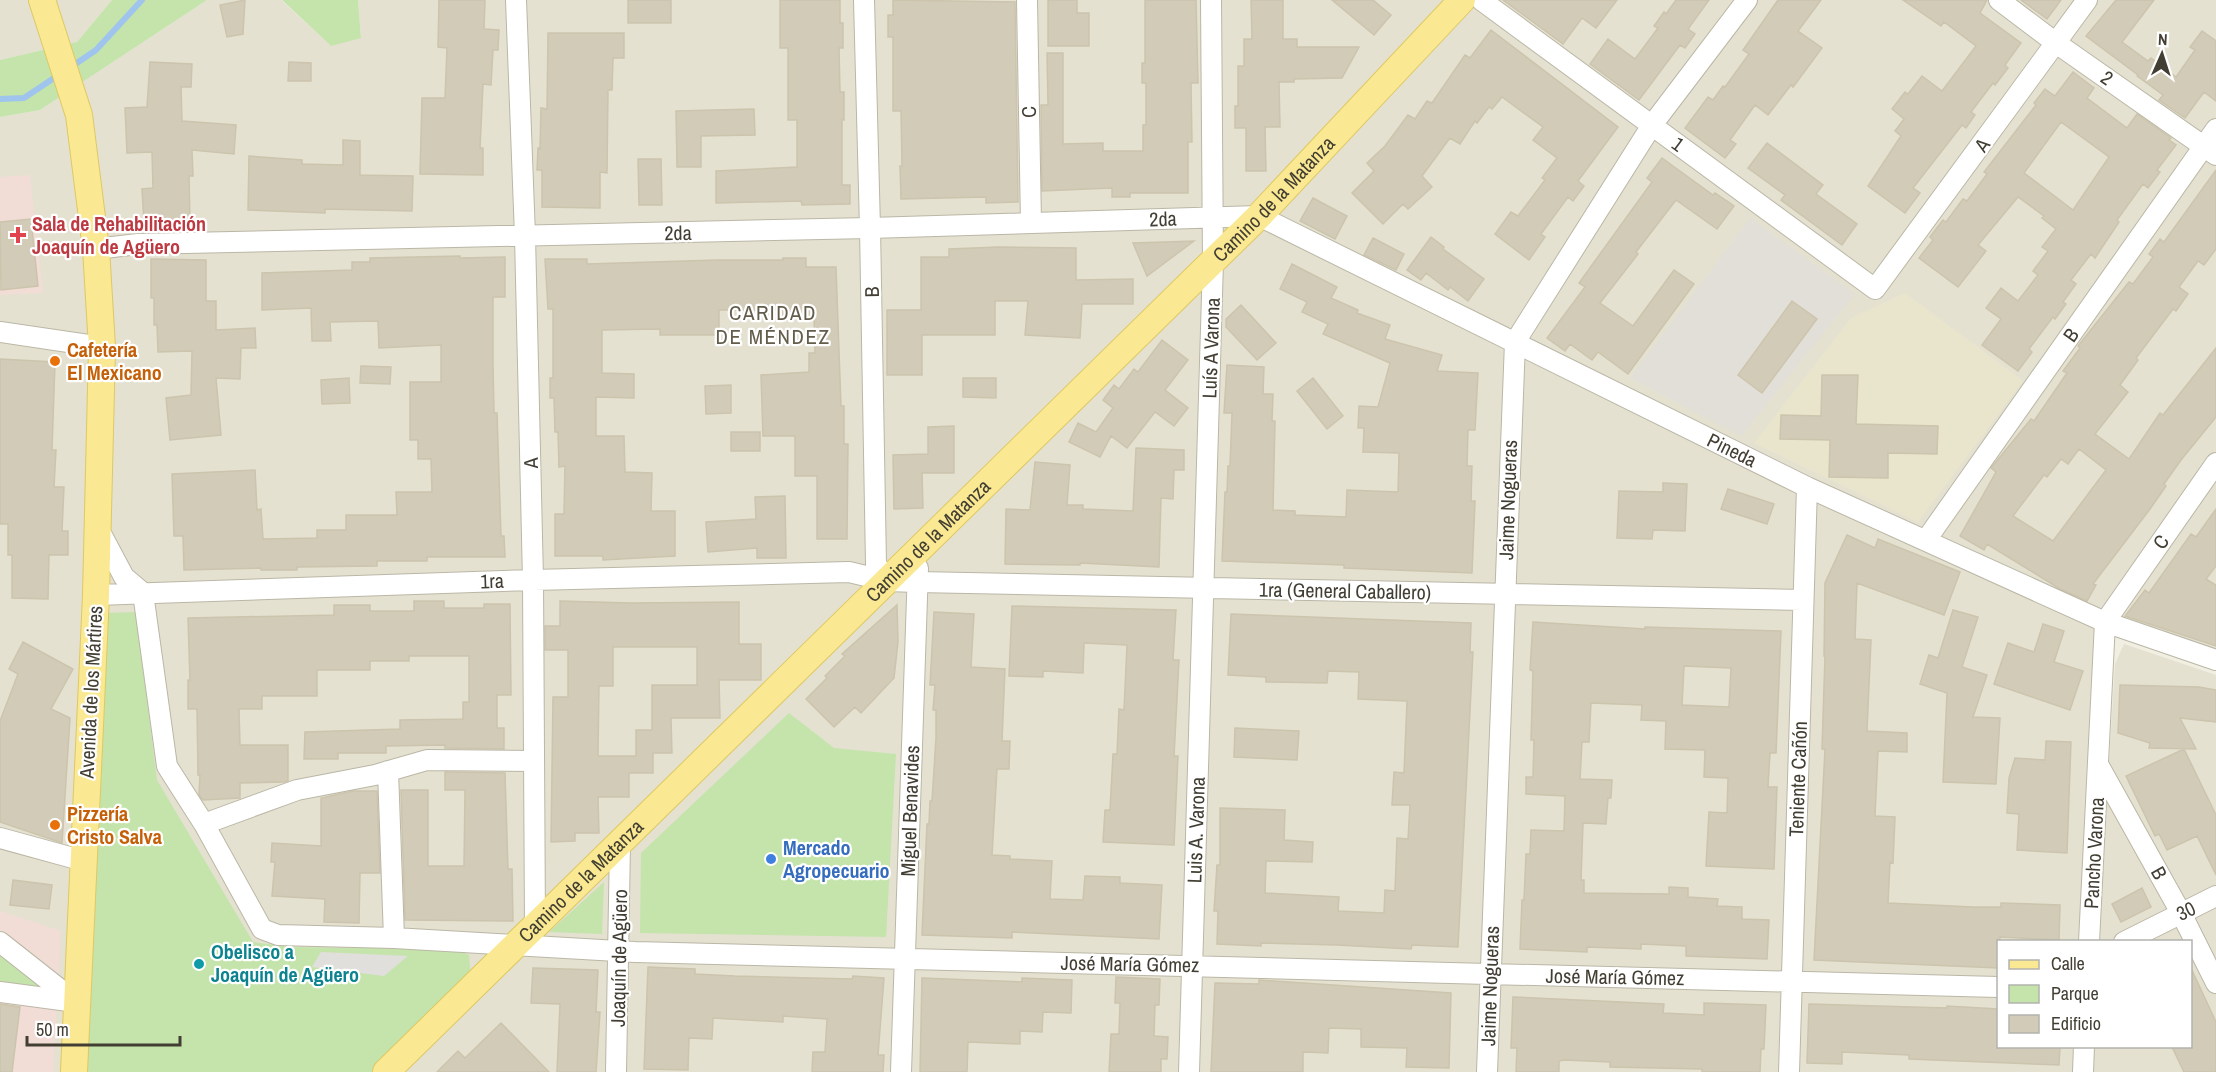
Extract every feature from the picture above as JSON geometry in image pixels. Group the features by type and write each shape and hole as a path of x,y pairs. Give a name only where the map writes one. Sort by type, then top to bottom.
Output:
{"main road":[{"name":"Avenida de los Mártires","path":"40,0 57,44 79,115 96,249 102,347 96,595 74,1072"},
{"name":"Camino de la Matanza","path":"386,1072 1259,216 1462,0"}],"street":[{"name":"A","path":"516,0 525,236 533,580 535,927"},
{"name":"B","path":"864,0 876,564 887,581"},
{"name":"C","path":"1026,0 1031,223"},
{"name":"Luís A Varona","path":"1203,588 1214,217 1211,0"},
{"name":"1","path":"1481,0 1875,289"},
{"name":"Jaime Nogueras","path":"1487,1072 1515,342 1652,125 1747,0"},
{"name":"2","path":"1999,0 2056,43 2210,150"},
{"name":"A","path":"1875,289 2087,0"},
{"name":"B","path":"1926,540 2210,150 2216,129"},
{"name":"2da","path":"96,249 138,244 870,228 1259,216"},
{"name":"Pineda","path":"1259,216 1807,487 2105,622 2216,660"},
{"path":"0,332 102,347"},
{"name":"C","path":"2105,622 2216,463"},
{"name":"Teniente Cañón","path":"1789,1072 1807,487"},
{"name":"Avenida de los Mártires","path":"98,528 124,577 143,593"},
{"name":"Miguel Benavides","path":"902,1072 918,551"},
{"name":"1ra","path":"96,595 849,572 887,581"},
{"name":"1ra (General Caballero)","path":"887,581 1803,600"},
{"name":"Luis A. Varona","path":"1188,1072 1203,588"},
{"path":"143,593 167,766 204,824 297,790 388,771 427,759 533,761"},
{"name":"Pancho Varona","path":"2089,940 2105,622"},
{"name":"B","path":"2099,765 2181,913 2216,983"},
{"path":"388,771 394,938"},
{"name":"José María Gómez","path":"204,824 262,929 278,935 394,938 619,951 1997,987"},
{"path":"0,838 84,861"},
{"name":"Joaquín de Agüero","path":"616,1072 620,844"},
{"name":"30","path":"2128,940 2216,896"},
{"path":"0,942 76,1002"},
{"path":"0,992 76,1002"},
{"path":"2083,1072 2084,1048"}],"shaded area":[{"path":"0,0 112,0 77,42 0,60"},
{"path":"207,0 281,0 331,46 361,37 358,0 2216,0 2216,653 2096,611 2079,940 1997,940 1997,1048 2075,1048 2074,1072 0,1072 0,117 40,110"},
{"name":"Sala de Rehabilitación Joaquín de Agüero","path":"30,175 43,293 0,295 0,177"},
{"path":"1750,218 1855,294 1741,436 1630,378"},
{"path":"1905,293 2023,381 1918,522 1754,443 1851,318"},
{"path":"2124,644 2216,675 2216,1072 2092,1072 2093,1048 2192,1048 2192,940 2098,940 2115,664"},
{"path":"0,911 61,931 53,1072 0,1072"},
{"path":"321,952 408,956 384,976 312,967"}],"green space":[{"path":"112,0 207,0 40,110 0,117 0,60 77,42"},
{"path":"282,0 358,0 361,38 331,46"},
{"path":"136,612 157,780 253,942 292,947 455,949 469,955 471,979 376,1072 86,1072 105,613"},
{"path":"789,713 834,748 896,754 886,937 640,933 641,853"},
{"path":"604,882 602,934 549,932"},
{"path":"0,949 40,984 37,986 0,982"}],"building":[{"path":"245,0 243,34 227,37 220,5"},
{"path":"439,0 485,0 484,29 499,30 498,50 493,50 491,85 483,84 480,148 483,148 483,175 420,174 422,98 445,98 447,48 438,47"},
{"path":"628,0 671,0 671,23 628,23"},
{"path":"780,0 840,0 843,48 839,48 840,92 844,92 842,185 850,185 850,204 802,205 801,201 716,203 716,171 797,167 797,120 788,120 788,48 780,48"},
{"path":"893,0 1015,2 1018,202 986,203 986,197 901,199 901,111 893,111 893,37 888,37 888,15 893,15"},
{"path":"1048,0 1077,0 1077,13 1089,13 1089,46 1048,46"},
{"path":"1145,0 1196,0 1198,83 1191,83 1192,142 1188,142 1188,193 1130,193 1130,197 1112,197 1112,188 1042,191 1041,105 1048,105 1047,53 1063,53 1063,144 1103,143 1103,151 1143,151 1143,125 1146,125 1146,83 1142,83 1142,63 1145,63"},
{"path":"1251,0 1283,0 1283,39 1297,39 1297,47 1359,47 1342,78 1294,79 1294,82 1279,82 1280,127 1265,127 1266,171 1246,171 1246,128 1235,128 1235,106 1238,106 1238,66 1244,66 1244,39 1252,39"},
{"path":"1332,0 1373,0 1391,15 1374,35"},
{"path":"1503,0 1617,0 1596,28 1582,18 1563,44"},
{"path":"1676,0 1709,0 1688,29 1695,34 1685,48 1680,45 1639,100 1590,64 1608,39 1635,59 1658,28 1654,26"},
{"path":"1778,0 1821,0 1798,31 1822,48 1793,87 1791,85 1768,115 1755,105 1730,140 1736,144 1725,158 1685,128 1708,97 1713,100 1723,86 1725,87 1749,54 1743,50"},
{"path":"1903,0 1987,0 1980,13 2021,43 2005,65 2008,68 1995,85 1993,83 1971,112 1975,115 1966,128 1962,125 1913,188 1920,193 1905,213 1868,186 1901,136 1895,131 1904,119 1892,109 1905,92 1908,94 1922,76 1942,91 1976,46 1944,22 1941,26"},
{"path":"2021,0 2061,0 2047,19"},
{"path":"2116,0 2154,0 2122,42 2148,61 2151,58 2176,77 2195,50 2190,47 2202,31 2216,41 2216,101 2204,92 2185,118 2159,100 2163,95 2086,36"},
{"path":"1491,30 1618,127 1578,181 1584,186 1573,201 1568,197 1541,234 1545,237 1529,260 1495,234 1511,212 1518,216 1545,180 1542,178 1557,158 1533,140 1543,127 1502,97 1492,109 1489,107 1477,123 1475,121 1460,144 1450,138 1422,176 1432,187 1408,209 1403,204 1383,224 1352,193 1374,171 1367,163 1385,146 1408,115 1415,119 1427,101 1432,103 1465,55 1470,58"},
{"path":"548,33 624,33 624,58 613,58 612,90 608,90 607,173 600,172 600,208 542,207 542,170 537,170 541,108 547,109"},
{"path":"150,62 192,64 191,87 181,87 182,121 236,125 234,154 192,150 193,176 189,176 190,221 144,223 142,189 153,188 152,152 127,153 125,108 147,107"},
{"path":"289,62 311,63 311,81 288,81"},
{"path":"2073,72 2094,88 2087,98 2127,128 2137,114 2171,138 2169,140 2176,145 2157,170 2160,172 2148,188 2143,184 2117,220 2119,222 2095,258 2091,254 2071,280 2076,284 2063,302 2066,304 2029,349 2032,352 2018,371 1982,345 2001,319 1986,308 2001,288 2018,301 2038,275 2033,271 2048,251 2042,247 2056,229 2042,218 2044,216 2018,197 1978,245 1986,251 1958,287 1919,258 1933,240 1930,237 1943,220 1946,222 1963,199 1967,201 1987,174 1984,172 2036,105 2034,103 2045,89 2055,96","holes":["2061,122 2109,157 2073,210 2024,173"]},
{"path":"754,109 755,135 701,136 701,167 677,167 676,111"},
{"path":"343,140 360,141 360,175 413,176 412,211 325,209 325,213 248,210 249,156 302,160 302,164 343,165"},
{"path":"1767,143 1823,185 1816,194 1857,224 1842,245 1781,200 1785,195 1748,168"},
{"path":"1662,158 1713,195 1715,193 1734,206 1717,229 1676,200 1600,303 1633,326 1674,270 1694,284 1628,374 1598,352 1592,360 1570,344 1565,351 1547,338 1585,287 1579,283 1652,182 1647,178"},
{"path":"638,159 661,159 662,205 639,205"},
{"path":"2216,170 2216,249 2204,265 2198,261 2179,287 2188,294 2176,311 2173,309 2136,358 2138,360 2120,385 2128,392 2095,434 2129,459 2160,413 2163,415 2216,348 2216,417 2181,460 2150,509 2093,584 2096,585 2087,601 2060,589 1987,544 1984,550 1960,536 1996,472 1991,468 2031,419 2034,421 2067,373 2063,371 2080,348 2078,346 2129,282 2133,284 2153,257 2149,254 2160,239 2164,242","holes":["2079,449 2106,470 2053,541 2013,516 2044,475 2047,477 2061,459 2068,464"]},
{"path":"1313,198 1347,216 1335,239 1300,221"},
{"path":"31,219 38,286 1,290 0,222"},
{"path":"1431,237 1444,247 1443,249 1484,279 1468,301 1450,287 1448,290 1426,273 1421,280 1407,270"},
{"path":"1373,238 1404,254 1396,270 1364,255"},
{"path":"1194,241 1147,276 1133,243"},
{"path":"1076,248 1076,280 1133,279 1133,304 1082,304 1080,338 1025,335 1028,301 995,301 995,335 922,335 922,375 887,375 887,310 921,310 921,257 949,257 949,249"},
{"path":"460,256 460,258 505,257 505,297 493,297 493,364 501,536 504,536 505,557 427,557 427,561 377,561 377,566 297,567 297,570 261,570 261,568 184,570 183,536 174,536 172,474 255,470 257,510 261,509 263,539 317,538 317,530 346,530 346,515 397,515 396,492 432,492 431,459 418,459 418,440 410,440 410,382 441,382 441,345 379,348 378,321 330,322 331,341 312,341 311,308 262,310 262,273 352,270 352,262 370,262 370,258"},
{"path":"783,258 806,258 806,267 836,267 841,406 844,406 844,444 848,444 847,539 817,539 817,476 795,476 795,436 763,436 761,375 809,372 809,353 815,353 814,317 783,317 783,310 719,310 719,335 660,335 660,329 602,330 602,373 634,374 634,398 596,397 596,436 624,436 625,472 652,473 651,511 675,511 675,556 603,560 603,556 555,556 555,514 564,514 565,466 559,467 554,398 550,398 550,378 553,378 553,309 548,309 545,259 587,259 587,264 783,260"},
{"path":"151,259 206,260 206,301 216,301 216,330 255,328 256,348 241,348 240,379 216,378 221,435 170,440 166,398 191,395 192,351 158,352 157,325 154,325 154,298 151,298"},
{"path":"1292,264 1337,287 1331,298 1358,310 1357,313 1390,325 1385,339 1442,355 1437,371 1478,373 1475,430 1468,430 1467,466 1472,466 1471,501 1475,501 1472,573 1344,568 1344,565 1222,561 1232,413 1224,413 1227,365 1264,367 1263,394 1273,394 1272,421 1275,421 1273,510 1295,511 1295,515 1346,517 1347,490 1398,492 1399,453 1363,452 1364,428 1358,428 1359,406 1378,407 1390,363 1323,334 1328,324 1302,312 1307,302 1280,289"},
{"path":"1792,301 1817,319 1762,393 1738,375"},
{"path":"1241,305 1276,343 1257,360 1226,327 1226,319"},
{"path":"1162,340 1188,360 1165,390 1188,408 1174,426 1155,412 1127,448 1111,436 1100,457 1069,442 1078,423 1096,432 1113,408 1103,400 1114,385 1119,389 1134,369 1138,372"},
{"path":"0,359 55,362 52,450 56,450 54,487 64,487 62,531 68,531 68,555 49,555 48,599 12,598 12,555 8,555 8,524 0,524"},
{"path":"361,366 391,367 390,384 360,383"},
{"path":"1822,375 1858,375 1856,424 1938,426 1937,454 1888,453 1888,478 1829,477 1830,440 1780,439 1781,415 1821,416"},
{"path":"349,378 350,403 322,404 321,380"},
{"path":"963,378 996,378 996,398 963,397"},
{"path":"1313,378 1343,416 1327,429 1297,391"},
{"path":"731,385 731,413 706,414 705,386"},
{"path":"954,426 954,473 922,473 923,508 894,509 893,455 928,454 928,427"},
{"path":"731,432 760,432 760,451 731,451"},
{"path":"1136,448 1184,450 1184,470 1174,470 1173,499 1161,498 1159,567 1080,563 1080,565 1005,564 1006,509 1030,510 1035,462 1070,465 1067,505 1083,505 1083,509 1133,511"},
{"path":"1663,483 1687,484 1685,531 1653,530 1652,539 1617,538 1619,491 1663,492"},
{"path":"1728,489 1774,504 1767,524 1721,509"},
{"path":"785,496 786,558 757,558 757,548 708,552 706,522 756,519 755,497"},
{"path":"2216,509 2216,566 2206,579 2216,585 2216,646 2125,616 2145,590 2149,593 2191,534 2196,537"},
{"path":"1847,535 1875,548 1878,539 1960,572 1944,615 1857,583 1855,639 1871,640 1867,731 1907,733 1907,752 1878,751 1875,816 1895,817 1888,903 1973,907 2001,907 2001,903 2060,905 2059,940 2000,937 2000,940 1997,940 1997,968 1814,960 1825,749 1822,749 1825,583"},
{"path":"414,601 444,601 444,608 484,608 484,604 510,604 511,695 497,695 497,728 504,728 504,749 445,748 445,745 386,746 386,753 338,753 338,759 304,759 305,732 400,729 400,720 463,719 463,702 469,702 469,656 409,656 409,661 370,661 370,670 317,670 317,696 262,696 262,709 239,709 240,745 288,745 288,781 240,783 240,798 203,800 199,795 197,709 188,709 188,680 190,680 188,618 334,615 334,605 370,605 370,611 414,611"},
{"path":"560,601 739,602 739,644 761,644 761,680 719,680 720,718 671,718 672,753 653,753 653,773 629,773 629,797 598,797 599,833 575,833 575,841 551,842 553,697 568,697 568,650 545,650 545,626 560,626","holes":["613,647 697,647 697,685 652,685 652,730 636,730 636,756 598,756 599,686 613,686"]},
{"path":"897,605 898,642 894,678 861,713 855,707 834,727 806,699 845,656 842,654"},
{"path":"1012,606 1176,610 1173,660 1179,660 1174,756 1178,756 1174,845 1103,842 1105,810 1110,810 1113,754 1117,754 1119,709 1124,710 1127,645 1084,643 1083,673 1043,671 1043,677 1009,676"},
{"path":"1953,610 1978,617 1962,667 1987,675 1973,717 2000,718 1996,784 1943,782 1947,693 1920,684 1929,655 1938,658"},
{"path":"934,612 974,614 971,667 1005,669 1002,741 1010,741 1009,769 997,769 992,855 1010,856 1010,859 1052,861 1050,899 1083,900 1085,876 1120,877 1120,883 1162,885 1159,939 1012,932 1012,938 922,935 927,824 929,824 930,801 932,801 936,738 936,710 933,710 935,685 930,685"},
{"path":"1231,614 1471,623 1470,652 1473,652 1458,947 1412,945 1411,949 1261,943 1261,946 1217,944 1218,911 1214,911 1217,865 1220,865 1220,808 1285,810 1284,840 1313,842 1312,862 1266,861 1265,893 1339,897 1338,911 1384,913 1385,890 1395,891 1397,838 1408,839 1410,805 1392,805 1394,772 1404,773 1407,701 1358,699 1359,672 1328,671 1327,683 1266,682 1266,677 1228,675"},
{"path":"1533,622 1645,629 1645,627 1781,631 1776,753 1770,753 1768,787 1777,787 1774,869 1706,866 1709,812 1727,813 1728,778 1704,777 1705,750 1665,749 1666,721 1641,720 1642,705 1591,703 1589,742 1582,742 1580,779 1612,780 1606,824 1583,823 1581,880 1584,880 1584,893 1669,894 1669,887 1688,888 1688,897 1718,899 1717,906 1742,907 1742,919 1769,920 1767,959 1686,956 1686,946 1641,944 1641,949 1587,947 1587,952 1520,949 1526,854 1530,854 1531,830 1564,831 1565,796 1526,794 1526,777 1533,777 1534,740 1531,740 1533,671 1530,670","holes":["1684,666 1731,668 1729,707 1682,705"]},
{"path":"2043,624 2064,631 2054,662 2083,671 2070,710 1994,684 2008,643 2034,652"},
{"path":"23,642 73,669 51,709 70,718 62,843 0,822 0,721 18,674 9,669"},
{"path":"2120,685 2199,687 2216,690 2216,722 2180,718 2196,749 2149,748 2150,743 2118,733"},
{"path":"1235,728 1299,731 1297,760 1234,757"},
{"path":"2046,741 2071,742 2067,853 2017,850 2019,814 2007,813 2009,778 2015,758 2045,760"},
{"path":"2184,749 2216,815 2216,875 2197,836 2167,850 2159,834 2155,836 2126,776"},
{"path":"445,772 505,773 508,869 512,869 513,921 405,920 401,790 428,790 428,866 464,866 465,790 445,790"},
{"path":"353,791 377,791 380,873 360,873 359,923 324,922 325,899 272,896 275,862 271,862 272,843 321,846 321,798"},
{"path":"13,880 52,885 49,909 10,905"},
{"path":"2142,888 2151,907 2121,922 2112,904"},
{"path":"648,967 695,969 695,974 735,976 884,978 878,1055 884,1055 883,1072 812,1072 813,1052 825,1052 827,1019 783,1016 783,1022 713,1018 712,1039 689,1038 688,1070 644,1069"},
{"path":"533,968 598,970 596,1012 600,1012 596,1072 557,1072 560,1004 531,1003"},
{"path":"2192,970 2216,1022 2216,1072 2184,1072 2172,1048 2192,1048"},
{"path":"1116,977 1160,979 1159,1005 1155,1005 1154,1036 1168,1037 1167,1059 1161,1059 1161,1072 1109,1072 1111,1034 1119,1034 1120,1003 1115,1003"},
{"path":"922,978 1022,982 1022,978 1072,980 1071,1013 1043,1012 1042,1032 1020,1031 1020,1044 968,1042 967,1072 920,1072"},
{"path":"1259,980 1451,993 1449,1068 1406,1067 1407,1048 1361,1047 1361,1029 1329,1028 1328,1053 1303,1052 1303,1072 1211,1072 1215,983 1259,984"},
{"path":"1513,997 1664,1004 1663,1013 1704,1015 1704,1003 1766,1005 1764,1049 1761,1049 1760,1072 1702,1072 1702,1069 1610,1067 1610,1062 1564,1060 1559,1061 1559,1072 1516,1072 1517,1048 1511,1048"},
{"path":"0,1004 20,1007 12,1072 0,1072"},
{"path":"1809,1004 1997,1009 1997,1048 2060,1048 2059,1065 1909,1059 1909,1055 1842,1052 1842,1064 1807,1063"},
{"path":"501,1023 549,1072 437,1072 458,1051 465,1058"}],"waterway":[{"path":"71,67 96,50 142,0"},
{"path":"0,99 24,98 60,74"}],"place":[{"name":"Sala de Rehabilitación Joaquín de Agüero","path":"18,235"},
{"name":"Cafetería El Mexicano","path":"55,361"},
{"name":"Pizzería Cristo Salva","path":"55,825"},
{"name":"Mercado Agropecuario","path":"771,859"},
{"name":"Obelisco a Joaquín de Agüero","path":"199,964"}],"district":[{"name":"CARIDAD DE MÉNDEZ","path":"773,325"}]}
